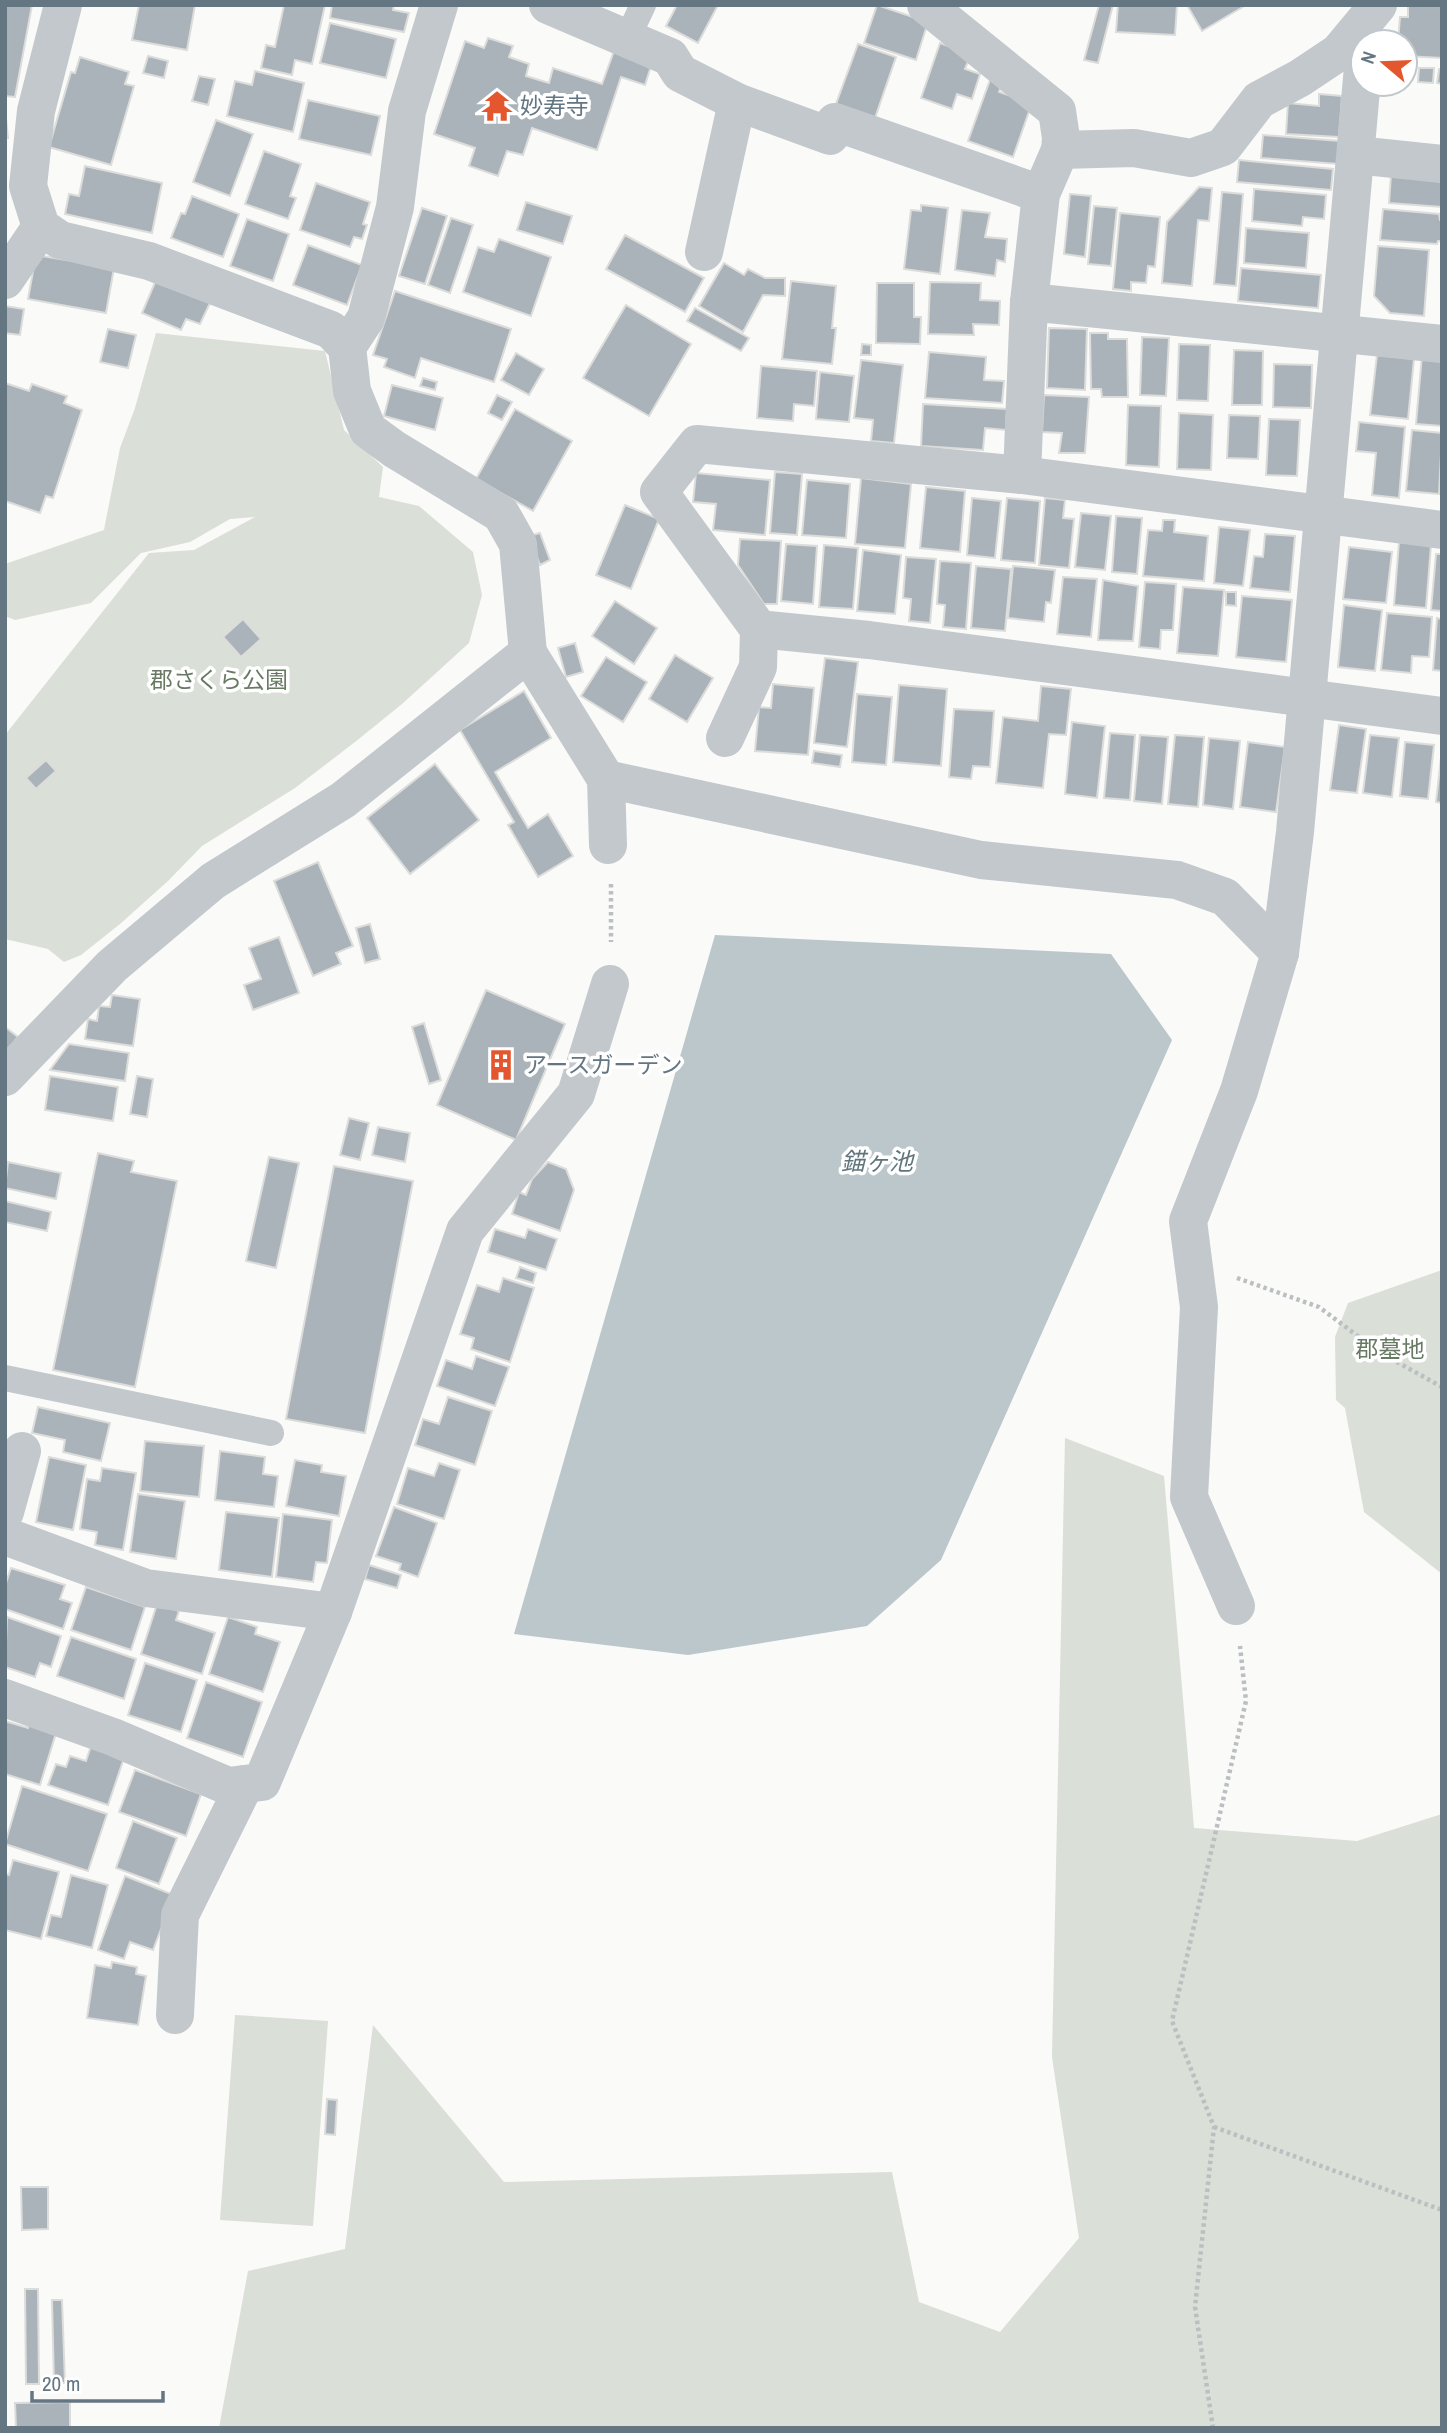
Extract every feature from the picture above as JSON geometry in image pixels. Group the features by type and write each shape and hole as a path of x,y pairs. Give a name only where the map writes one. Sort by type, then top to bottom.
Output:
{"street":[{"path":"63,5 17,187 41,227 60,240 149,261 331,330 347,348 352,391 368,430 394,449 501,514 518,544 528,653 606,779 608,845"},
{"path":"347,348 366,318 395,207 407,111 439,5"},
{"path":"548,5 635,22 670,57 680,73 737,102 830,136 835,122 1041,194"},
{"path":"926,5 1057,111 1060,150 1041,194 1029,302 1022,475"},
{"path":"1060,150 1134,148 1191,158 1223,147 1259,100 1300,78 1339,52 1363,18"},
{"path":"1236,1606 1189,1497 1199,1307 1188,1221 1239,1091 1280,953 1307,698 1361,98"},
{"path":"704,252 737,102"},
{"path":"1356,155 1442,164"},
{"path":"5,280 41,227"},
{"path":"1029,302 1442,344"},
{"path":"725,738 758,667 759,629 659,492 697,444 1022,475 1442,530"},
{"path":"759,629 869,640 1442,716"},
{"path":"5,1077 112,966 213,881 343,800 528,653"},
{"path":"606,779 981,860 1177,880 1225,897 1280,953"},
{"path":"5,1698 113,1737 228,1786 262,1782 333,1612 465,1231 576,1094 610,984"},
{"path":"5,1512 22,1451"},
{"path":"5,1536 146,1588 333,1612"},
{"path":"175,2015 180,1915 245,1784"}],"lane":[{"path":"5,1378 271,1433"}],"path":[{"path":"608,845 612,911 610,984"},
{"path":"1193,1263 1319,1307 1379,1352 1442,1387"},
{"path":"1213,2428 1195,2306 1214,2127 1172,2021 1246,1701 1236,1606"},
{"path":"1214,2127 1442,2210"}],"green space":[{"name":"郡さくら公園","path":"156,333 325,351 344,430 383,467 379,497 419,506 473,552 482,595 469,643 402,704 295,788 202,846 120,924 81,955 64,962 48,949 5,939 5,735 149,553 194,550 255,517 230,519 190,542 141,553 91,603 15,620 5,616 5,564 104,530 120,448 135,408"},
{"name":"郡墓地","path":"1442,1270 1442,1574 1364,1512 1345,1408 1336,1400 1335,1337 1348,1303"},
{"path":"1065,1438 1164,1476 1194,1828 1357,1841 1442,1814 1442,2428 219,2428 248,2271 345,2249 373,2025 504,2182 892,2172 919,2302 1000,2332 1079,2238 1052,2057"},
{"path":"235,2015 328,2021 313,2226 220,2220"}],"water":[{"name":"錨ヶ池","path":"715,935 1111,954 1172,1040 941,1560 867,1626 688,1655 514,1634"}],"building":[{"path":"5,5 32,5 15,97 5,96"},
{"path":"139,5 195,5 187,50 132,40"},
{"path":"284,5 325,5 312,64 295,60 292,75 261,68 266,45 275,47"},
{"path":"332,5 394,5 393,10 409,13 404,32 330,18"},
{"path":"677,5 718,5 698,43 666,26"},
{"path":"877,5 928,22 916,60 864,43"},
{"path":"1099,5 1113,5 1098,63 1084,60"},
{"path":"1118,5 1177,5 1175,35 1116,32"},
{"path":"1187,5 1246,5 1202,31"},
{"path":"1408,5 1442,5 1442,58 1419,57 1419,28 1399,28 1400,17 1408,17"},
{"path":"330,23 396,39 386,78 320,63"},
{"path":"488,38 513,46 509,57 529,64 526,76 549,83 553,68 602,84 614,51 652,63 645,85 621,77 597,150 532,128 523,155 507,151 498,176 469,166 475,148 434,134 465,41 484,48"},
{"path":"940,43 971,54 965,69 980,74 972,99 957,94 952,109 921,98"},
{"path":"858,44 896,57 875,118 836,104"},
{"path":"148,56 168,61 164,78 143,73"},
{"path":"80,57 129,72 125,84 134,86 111,165 49,147 71,72 75,73"},
{"path":"1419,68 1434,68 1433,83 1419,82"},
{"path":"1439,69 1442,69 1442,84 1437,83"},
{"path":"255,71 304,83 293,132 227,116 235,81 252,85"},
{"path":"199,76 215,79 208,105 192,101"},
{"path":"991,77 1003,81 999,92 1032,103 1013,157 968,141"},
{"path":"1319,94 1342,96 1339,137 1286,134 1288,103 1319,106"},
{"path":"308,100 380,116 371,155 299,139"},
{"path":"5,109 8,138 5,138"},
{"path":"216,120 253,134 230,196 193,182"},
{"path":"1263,135 1340,141 1339,164 1261,158"},
{"path":"264,151 301,164 290,196 296,198 288,219 245,204"},
{"path":"1239,160 1333,169 1331,190 1237,182"},
{"path":"85,166 162,183 152,233 65,214 69,194 79,196"},
{"path":"1391,175 1442,179 1442,207 1389,203"},
{"path":"316,183 370,202 363,224 367,225 362,239 354,237 350,247 300,230"},
{"path":"1199,187 1212,188 1209,221 1198,220 1192,286 1162,283 1167,222"},
{"path":"1254,189 1326,195 1324,219 1303,217 1302,226 1252,221"},
{"path":"1222,192 1243,194 1236,286 1214,284"},
{"path":"1070,194 1091,196 1085,257 1064,254"},
{"path":"192,196 239,214 223,257 171,238 181,213 185,214"},
{"path":"526,202 572,216 563,244 517,230"},
{"path":"921,205 948,208 940,274 904,269 911,210 921,211"},
{"path":"1094,206 1117,208 1111,266 1088,264"},
{"path":"422,208 447,216 425,284 399,276"},
{"path":"1383,209 1439,214 1442,221 1442,241 1437,244 1380,240"},
{"path":"962,210 990,213 985,237 1007,239 1005,262 997,260 995,276 955,270"},
{"path":"1120,213 1160,217 1155,267 1148,266 1146,283 1131,282 1131,291 1113,289"},
{"path":"451,218 473,225 450,293 428,285"},
{"path":"247,219 289,234 273,281 230,266"},
{"path":"1246,228 1309,233 1306,268 1244,263"},
{"path":"625,235 704,278 685,312 606,269"},
{"path":"499,239 551,257 531,316 463,292 478,247 494,252"},
{"path":"308,245 362,265 347,305 293,285"},
{"path":"1378,246 1429,250 1424,316 1390,313 1374,296"},
{"path":"36,255 114,268 106,313 28,299"},
{"path":"724,263 744,275 748,269 765,278 785,278 785,296 763,295 743,332 699,306"},
{"path":"1241,268 1321,275 1318,308 1238,301"},
{"path":"156,280 210,303 200,324 186,319 181,330 142,313"},
{"path":"791,281 836,286 832,328 836,328 832,364 782,359"},
{"path":"930,282 981,283 980,300 1000,301 999,325 973,324 974,335 928,334"},
{"path":"877,283 914,283 914,317 921,317 920,344 876,343"},
{"path":"395,291 511,329 494,382 421,358 415,378 384,367 387,359 373,355"},
{"path":"626,305 691,344 649,416 583,378"},
{"path":"5,306 24,309 20,335 5,333"},
{"path":"695,308 749,338 741,351 687,321"},
{"path":"1049,328 1087,329 1085,390 1047,388"},
{"path":"108,329 136,335 128,368 100,362"},
{"path":"1090,333 1108,333 1108,339 1127,339 1128,397 1102,397 1101,389 1091,389"},
{"path":"1142,337 1169,338 1166,396 1140,395"},
{"path":"862,344 871,345 871,355 861,355"},
{"path":"1179,344 1210,345 1208,401 1177,400"},
{"path":"1234,350 1263,351 1262,405 1232,405"},
{"path":"929,352 986,357 984,380 1004,381 1002,403 925,398"},
{"path":"516,353 544,369 529,395 501,380"},
{"path":"1377,355 1414,359 1408,419 1370,415"},
{"path":"1422,355 1442,357 1442,426 1416,424"},
{"path":"861,360 903,365 894,443 871,441 873,420 854,418"},
{"path":"1274,364 1312,365 1311,408 1273,407"},
{"path":"761,366 817,371 814,406 794,404 793,421 757,418"},
{"path":"820,372 854,376 849,422 816,419"},
{"path":"423,378 437,382 435,390 420,386"},
{"path":"5,383 29,391 32,384 67,396 64,403 82,410 53,498 46,496 40,513 5,501"},
{"path":"392,385 443,398 435,430 384,416"},
{"path":"497,395 512,402 502,420 488,413"},
{"path":"1044,395 1089,397 1085,453 1059,453 1062,433 1042,432"},
{"path":"923,404 1007,409 1006,430 985,428 983,450 921,446"},
{"path":"1128,405 1161,406 1159,467 1126,465"},
{"path":"515,409 572,441 533,511 476,479"},
{"path":"1179,413 1213,415 1211,470 1177,469"},
{"path":"1229,415 1260,416 1258,459 1227,458"},
{"path":"1269,419 1300,420 1297,476 1266,475"},
{"path":"1359,422 1405,427 1399,498 1372,495 1376,453 1356,451"},
{"path":"1412,430 1442,433 1439,494 1406,491"},
{"path":"775,472 802,474 797,535 770,533"},
{"path":"696,473 770,480 765,535 713,530 716,504 693,502"},
{"path":"861,478 911,484 905,548 855,544"},
{"path":"807,480 850,484 846,538 802,535"},
{"path":"926,487 965,491 960,552 920,548"},
{"path":"972,498 1001,501 995,558 967,555"},
{"path":"1007,498 1040,501 1035,563 1001,560"},
{"path":"1045,498 1065,500 1063,518 1074,519 1069,568 1039,565"},
{"path":"625,505 659,519 631,589 596,575"},
{"path":"1081,513 1111,516 1105,570 1075,567"},
{"path":"1116,516 1142,518 1137,574 1112,572"},
{"path":"1163,520 1175,520 1174,532 1208,536 1204,581 1143,576 1148,530 1162,531"},
{"path":"1219,527 1250,530 1243,586 1214,583"},
{"path":"540,533 550,560 540,565 529,536"},
{"path":"1265,534 1295,536 1290,592 1250,588 1254,556 1263,557"},
{"path":"740,539 781,541 777,604 764,604 738,565"},
{"path":"1399,542 1431,545 1426,608 1394,605"},
{"path":"786,544 817,546 813,604 781,601"},
{"path":"824,545 858,548 853,609 819,607"},
{"path":"1349,547 1392,552 1386,603 1343,599"},
{"path":"863,550 901,555 895,614 857,611"},
{"path":"1436,554 1442,554 1442,611 1431,610"},
{"path":"906,557 936,559 930,623 909,621 911,599 903,598"},
{"path":"940,561 971,563 966,629 943,627 945,605 937,604"},
{"path":"976,566 1011,569 1005,631 971,628"},
{"path":"1013,566 1055,570 1051,603 1046,602 1044,622 1008,618"},
{"path":"1063,577 1097,579 1091,637 1057,634"},
{"path":"1103,580 1138,586 1133,641 1098,640"},
{"path":"1145,582 1176,584 1173,630 1161,630 1160,649 1139,647"},
{"path":"1183,587 1224,590 1218,656 1177,653"},
{"path":"1226,592 1236,592 1236,606 1226,605"},
{"path":"1242,596 1292,600 1286,662 1236,657"},
{"path":"615,601 657,628 634,664 592,636"},
{"path":"1344,605 1382,610 1375,671 1338,667"},
{"path":"1387,613 1432,617 1429,657 1412,656 1411,673 1381,670"},
{"path":"1437,618 1442,619 1442,671 1433,670"},
{"path":"243,619 261,639 241,657 223,637"},
{"path":"575,643 583,672 566,677 558,648"},
{"path":"675,655 713,678 687,722 649,699"},
{"path":"606,657 647,682 623,722 581,696"},
{"path":"825,658 858,662 847,747 814,743"},
{"path":"773,684 814,688 808,755 755,751 759,707 771,708"},
{"path":"899,685 947,689 941,766 893,762"},
{"path":"1041,686 1071,689 1066,735 1049,734 1043,788 996,783 1003,717 1038,721"},
{"path":"524,691 551,738 495,772 528,828 548,814 573,856 538,877 508,825 514,822 460,730"},
{"path":"857,694 892,697 886,765 852,762"},
{"path":"954,709 994,711 990,767 973,766 971,779 949,777"},
{"path":"1072,722 1105,726 1097,798 1065,794"},
{"path":"1339,725 1366,729 1357,793 1330,790"},
{"path":"1110,733 1135,735 1130,800 1104,798"},
{"path":"1140,735 1168,737 1162,804 1134,801"},
{"path":"1175,735 1204,737 1198,807 1168,804"},
{"path":"1370,735 1399,738 1392,797 1363,793"},
{"path":"1209,738 1240,741 1233,809 1203,805"},
{"path":"1248,742 1285,747 1276,812 1240,807"},
{"path":"1405,742 1434,745 1428,799 1400,796"},
{"path":"1442,749 1442,803 1436,802"},
{"path":"814,751 842,755 840,767 812,763"},
{"path":"46,760 56,771 36,789 26,778"},
{"path":"435,764 479,820 410,874 367,818"},
{"path":"318,862 353,946 336,953 341,964 313,976 274,881"},
{"path":"370,924 380,959 365,963 356,928"},
{"path":"279,937 299,993 253,1010 244,985 261,979 249,948"},
{"name":"アースガーデン","path":"486,990 565,1024 516,1140 437,1105"},
{"path":"112,995 140,999 133,1046 85,1039 88,1019 97,1021 99,1006 110,1007"},
{"path":"424,1023 441,1080 429,1084 412,1027"},
{"path":"5,1027 18,1037 5,1053"},
{"path":"69,1044 129,1053 125,1081 50,1070"},
{"path":"50,1076 118,1087 113,1121 45,1110"},
{"path":"137,1076 153,1079 147,1117 130,1114"},
{"path":"349,1118 369,1123 360,1160 340,1155"},
{"path":"378,1127 410,1133 405,1162 372,1155"},
{"path":"98,1153 134,1161 131,1172 177,1181 135,1387 53,1370"},
{"path":"269,1157 299,1163 276,1268 246,1261"},
{"path":"8,1162 61,1173 56,1199 5,1188"},
{"path":"548,1162 566,1169 574,1190 560,1231 512,1214 519,1192 526,1195 532,1179"},
{"path":"334,1166 413,1181 365,1433 286,1419"},
{"path":"5,1201 51,1212 47,1231 5,1222"},
{"path":"495,1229 525,1238 528,1229 557,1239 546,1270 488,1252"},
{"path":"520,1267 536,1273 533,1283 516,1278"},
{"path":"503,1278 534,1288 510,1362 471,1349 474,1338 460,1334 477,1285 499,1292"},
{"path":"476,1356 509,1367 495,1406 437,1386 446,1360 472,1369"},
{"path":"448,1397 492,1411 475,1465 415,1445 423,1419 439,1424"},
{"path":"38,1407 110,1423 101,1461 63,1452 65,1440 32,1433"},
{"path":"145,1441 204,1446 199,1497 140,1491"},
{"path":"220,1451 265,1457 263,1474 278,1476 274,1507 215,1500"},
{"path":"49,1457 86,1465 73,1530 36,1522"},
{"path":"295,1460 322,1465 321,1472 346,1476 339,1516 286,1506"},
{"path":"439,1463 460,1470 444,1519 397,1504 408,1468 434,1476"},
{"path":"102,1468 136,1473 123,1550 95,1545 97,1532 80,1529 87,1479 100,1481"},
{"path":"138,1494 185,1501 176,1559 130,1552"},
{"path":"394,1507 437,1523 418,1577 399,1570 401,1564 376,1556"},
{"path":"226,1512 279,1518 272,1577 219,1570"},
{"path":"283,1514 332,1520 327,1563 316,1562 313,1582 276,1577"},
{"path":"369,1565 401,1575 397,1588 365,1579"},
{"path":"11,1568 65,1585 60,1599 72,1603 63,1629 5,1609 5,1586"},
{"path":"86,1587 145,1607 131,1650 71,1630"},
{"path":"157,1604 179,1611 176,1620 215,1633 202,1674 141,1654"},
{"path":"7,1617 61,1636 51,1667 40,1663 35,1677 5,1667"},
{"path":"228,1617 257,1627 255,1634 280,1642 263,1692 209,1674"},
{"path":"71,1637 136,1659 124,1699 57,1676"},
{"path":"145,1663 197,1680 181,1732 128,1715"},
{"path":"206,1682 262,1702 243,1757 187,1738"},
{"path":"5,1721 28,1728 29,1723 56,1733 40,1785 5,1774"},
{"path":"91,1746 124,1758 108,1805 48,1785 56,1764 66,1767 70,1756 86,1761"},
{"path":"135,1770 201,1794 186,1836 119,1812"},
{"path":"22,1786 107,1814 88,1871 5,1844"},
{"path":"133,1821 177,1838 159,1884 116,1868"},
{"path":"13,1860 59,1872 41,1939 5,1930 5,1874 9,1875"},
{"path":"71,1875 108,1885 92,1948 46,1936 51,1915 61,1917"},
{"path":"125,1876 174,1895 153,1950 130,1942 124,1959 98,1950"},
{"path":"112,1962 137,1967 136,1974 146,1976 138,2025 87,2018 95,1965 111,1968"},
{"path":"327,2099 337,2100 335,2135 325,2134"},
{"path":"21,2187 48,2187 48,2229 22,2230"},
{"path":"25,2289 38,2289 39,2384 26,2384"},
{"path":"52,2300 62,2300 65,2383 54,2383"},
{"path":"70,2402 70,2428 16,2428 15,2403"}],"place":[{"name":"妙寿寺","path":"497,106"},
{"name":"アースガーデン","path":"501,1065"}]}
